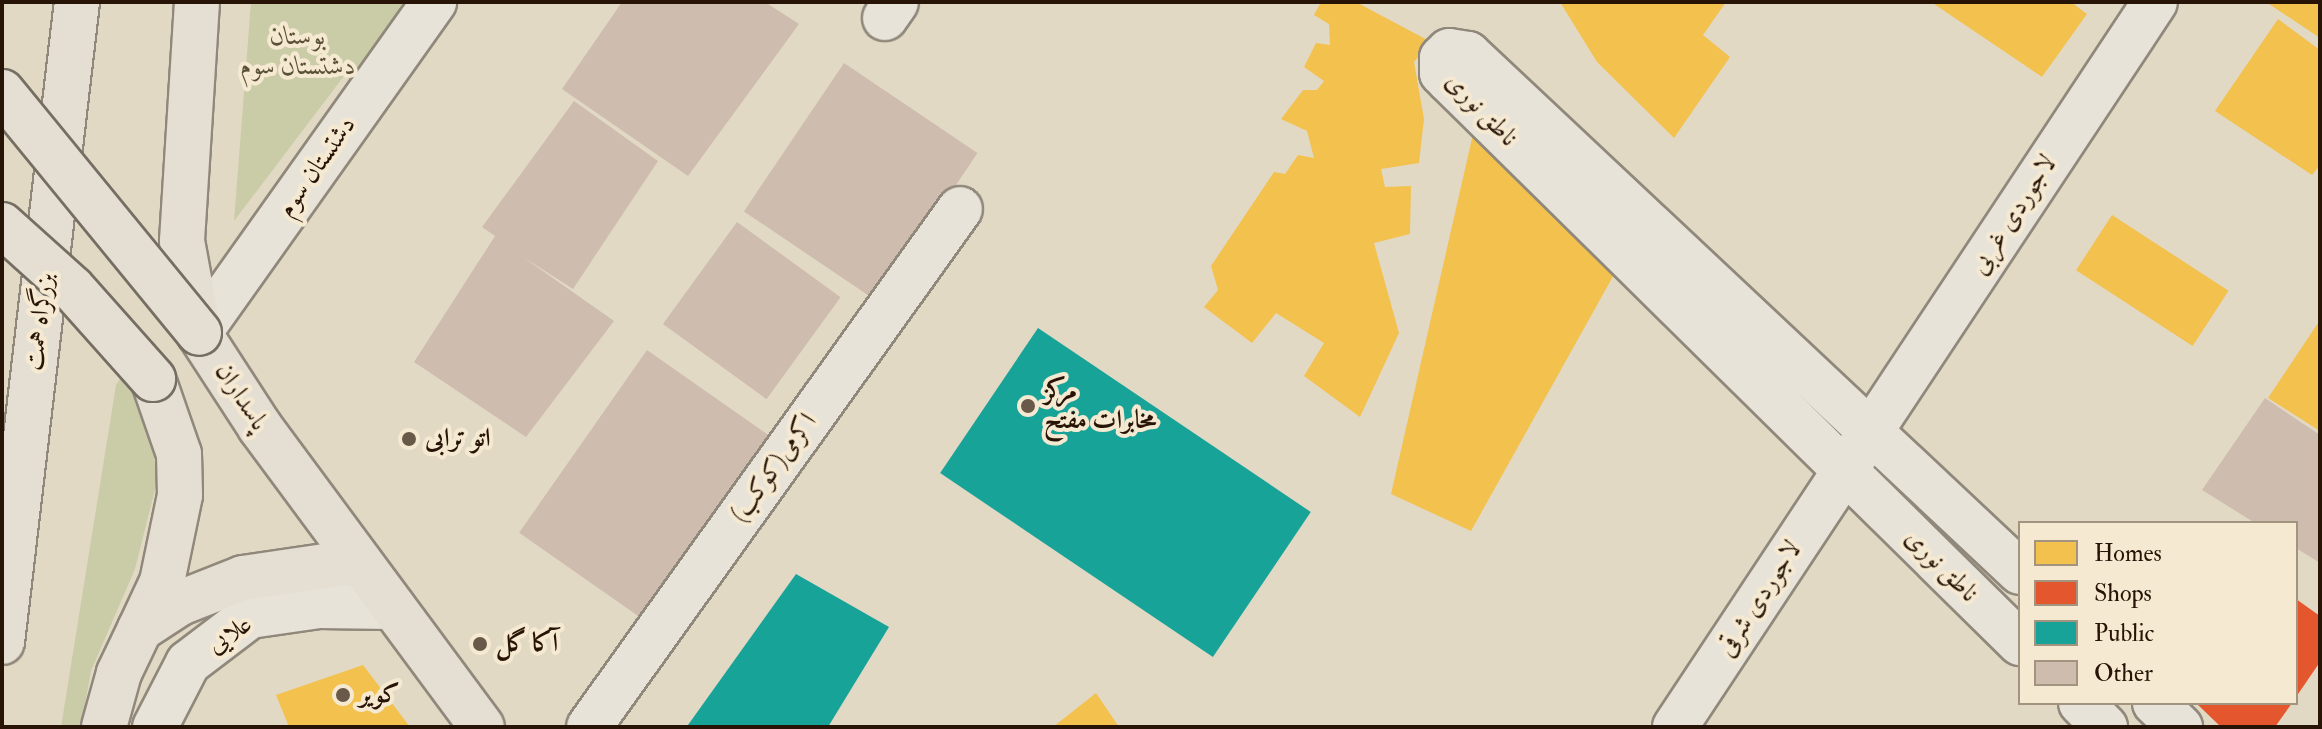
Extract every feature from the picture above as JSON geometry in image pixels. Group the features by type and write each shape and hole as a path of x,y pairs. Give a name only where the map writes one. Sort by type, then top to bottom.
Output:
{"main road":[{"name":"بزرگراه همت","path":"2,642 77,2"},
{"name":"پاسداران","path":"197,2 182,241 199,333 260,427 482,727"},
{"path":"2,92 199,333"},
{"path":"2,225 72,288 153,379 179,454 180,495 162,582 119,673 104,727"},
{"path":"140,629 180,603 243,578 359,561"}],"street":[{"name":"دشتستان سوم","path":"199,333 434,2"},
{"name":"لاجوردی غربی","path":"1844,471 2155,2"},
{"name":"ناطق نوری","path":"2018,570 1873,429 1468,54 1449,51 1442,58 1442,73 2018,641"},
{"name":"اکرمی(کوکب)","path":"589,727 960,209"},
{"name":"لاجوردی شرقی","path":"1675,727 1844,471"},
{"name":"علایی","path":"155,727 188,663 250,616 319,606 393,607"},
{"path":"2083,705 2105,727"},
{"path":"2157,705 2180,727"}],"green space":[{"name":"بوستان دشتستان سوم","path":"251,2 401,2 410,8 358,85 344,76 234,221"},
{"path":"127,368 150,419 157,482 135,569 91,671 81,727 61,727 116,385"}],"building: Homes":[{"path":"1321,2 1356,2 1431,42 1414,62 1424,119 1419,163 1381,169 1385,187 1411,186 1410,234 1374,243 1399,333 1360,417 1304,376 1324,343 1276,313 1252,343 1204,307 1218,290 1211,266 1274,172 1285,174 1298,155 1314,158 1307,131 1281,119 1303,90 1317,90 1324,81 1304,67 1316,43 1330,45 1329,24 1314,15"},
{"path":"1560,2 1726,2 1703,35 1730,57 1674,138 1597,62"},
{"path":"1931,2 2071,2 2087,14 2042,77"},
{"path":"2266,2 2320,2 2320,38"},
{"path":"2278,19 2320,50 2320,165 2312,175 2215,111"},
{"path":"1473,134 1616,271 1471,531 1391,494"},
{"path":"2112,215 2229,291 2193,346 2076,270"},
{"path":"2320,320 2320,431 2268,398"},
{"path":"363,665 410,727 289,727 276,695"},
{"path":"1096,693 1119,727 1053,727"}],"building: Shops":[{"path":"2298,600 2320,616 2320,662 2298,694"},
{"path":"2198,705 2291,705 2275,727 2221,727"}],"building: Public":[{"path":"1038,328 1311,512 1213,657 940,473"},
{"path":"796,574 889,627 828,727 688,725"}],"building: Other":[{"path":"622,2 765,2 799,24 688,176 562,89"},
{"path":"844,63 977,153 877,301 744,211"},
{"path":"574,101 658,161 573,289 523,257 614,321 526,437 414,362 495,236 482,227"},
{"path":"737,222 841,297 766,399 663,324"},
{"path":"647,350 776,441 649,623 519,533"},
{"path":"2265,398 2320,435 2320,563 2298,549 2298,521 2252,521 2202,490"}],"place":[{"name":"مرکز مخابرات مفتح","path":"1028,406"},
{"name":"اتو ترابی","path":"409,439"},
{"name":"آکا گل","path":"480,644"},
{"name":"کویر","path":"343,695"}]}
